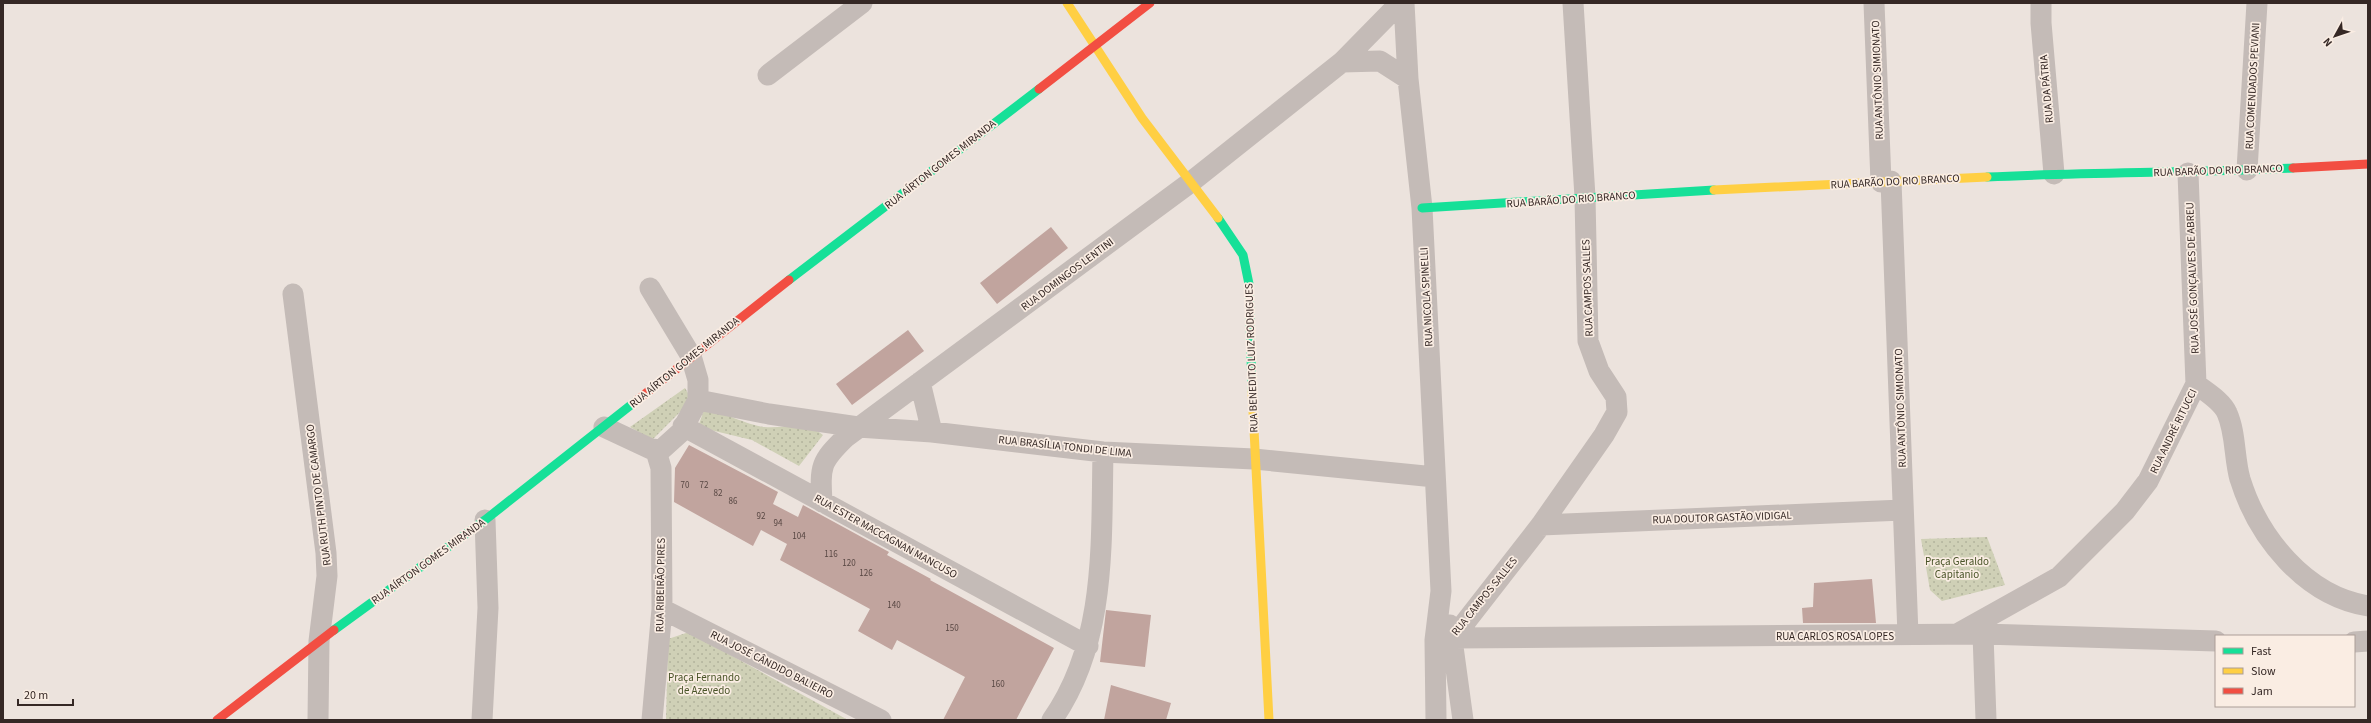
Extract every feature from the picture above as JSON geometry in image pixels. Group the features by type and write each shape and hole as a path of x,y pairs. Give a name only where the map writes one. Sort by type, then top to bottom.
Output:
{"street":[{"path":"768,74 862,3"},
{"name":"RUA BENEDITO LUIZ RODRIGUES","path":"1067,3 1142,118 1234,239 1246,269 1249,284 1254,459 1269,720"},
{"name":"RUA AÍRTON GOMES MIRANDA","path":"217,720 319,641 485,520 604,427 691,356 1150,3"},
{"name":"RUA DOMINGOS LENTINI","path":"822,502 820,472 824,463 838,445 858,427 1191,182 1342,62 1400,3"},
{"name":"RUA NICOLA SPINELLI","path":"1404,3 1408,79 1422,208 1434,477 1444,639 1436,720"},
{"name":"RUA CAMPOS SALLES","path":"1444,639 1541,524 1604,435 1617,412 1616,396 1600,371 1588,341 1585,197 1573,3"},
{"name":"RUA ANTÔNIO SIMIONATO","path":"1874,3 1886,181 1908,635"},
{"name":"RUA DA PÁTRIA","path":"2041,3 2040,23 2054,174"},
{"name":"RUA COMENDADOS PEVIANI","path":"2247,170 2257,3"},
{"path":"1342,62 1380,61 1408,79"},
{"name":"RUA BARÃO DO RIO BRANCO","path":"1422,208 1585,197 1886,181 2054,174 2188,173 2368,164"},
{"name":"RUA JOSÉ GONÇALVES DE ABREU","path":"2188,173 2196,384"},
{"path":"604,427 656,451 673,440 684,426 698,400 698,380 691,356 650,288"},
{"name":"RUA RUTH PINTO DE CAMARGO","path":"293,294 326,553 327,576 319,641 318,720"},
{"path":"920,382 932,432"},
{"name":"RUA ANDRÉ RITUCCI","path":"1956,634 2059,577 2125,511 2148,481 2196,384 2227,412 2240,480 2250,507 2271,542 2300,574 2321,588 2355,604 2368,606"},
{"name":"RUA BRASÍLIA TONDI DE LIMA","path":"698,400 769,414 858,427 932,432 1104,452 1254,459 1434,477"},
{"name":"RUA ESTER MACCAGNAN MANCUSO","path":"684,426 1088,646"},
{"name":"RUA RIBEIRÃO PIRES","path":"652,720 662,609 661,468 656,451"},
{"path":"1052,720 1070,692 1088,646 1100,580 1104,452"},
{"name":"RUA DOUTOR GASTÃO VIDIGAL","path":"1541,524 1903,510"},
{"path":"482,720 488,608 485,520"},
{"name":"RUA JOSÉ CÂNDIDO BALIEIRO","path":"662,609 881,720"},
{"path":"1983,634 1986,720"},
{"name":"RUA CARLOS ROSA LOPES","path":"1444,639 1983,634 2215,641"},
{"name":"RUA NICOLA SPINELLI","path":"1444,639 1463,720"},
{"path":"2355,642 2368,641"}],"green space":[{"path":"685,388 692,400 652,440 630,427"},
{"path":"705,407 757,426 802,426 816,430 823,435 799,466 752,440 698,427"},
{"name":"Praça Geraldo Capitanio","path":"1987,537 2005,585 1942,601 1930,590 1921,539"},
{"name":"Praça Fernando de Azevedo","path":"689,632 848,720 666,720 668,639"}],"building":[{"path":"1051,227 1068,248 997,304 980,283"},
{"path":"908,330 924,351 852,405 836,384"},
{"path":"689,445 778,492 773,504 798,517 803,505 889,552 887,555 931,579 930,580 1054,648 1016,720 943,720 965,677 897,640 892,650 858,631 870,609 780,560 787,544 761,530 753,546 674,502 675,468"},
{"path":"1872,579 1876,623 1803,623 1802,608 1813,607 1814,583"},
{"path":"1106,610 1151,615 1145,667 1100,662"},
{"path":"1111,685 1171,703 1166,720 1104,720"}],"traffic: fast":[{"path":"789,280 1039,89"},
{"path":"1987,177 2293,168"},
{"path":"1422,208 1714,190"},
{"path":"1218,218 1243,255 1249,284 1252,391"},
{"path":"334,630 485,520 636,401"}],"traffic: slow":[{"path":"1067,3 1142,118 1218,218"},
{"path":"1714,190 1987,177"},
{"path":"1252,391 1269,720"}],"traffic: jam":[{"path":"1039,89 1150,3"},
{"path":"2293,168 2368,164"},
{"path":"636,401 789,280"},
{"path":"217,720 334,630"}]}
